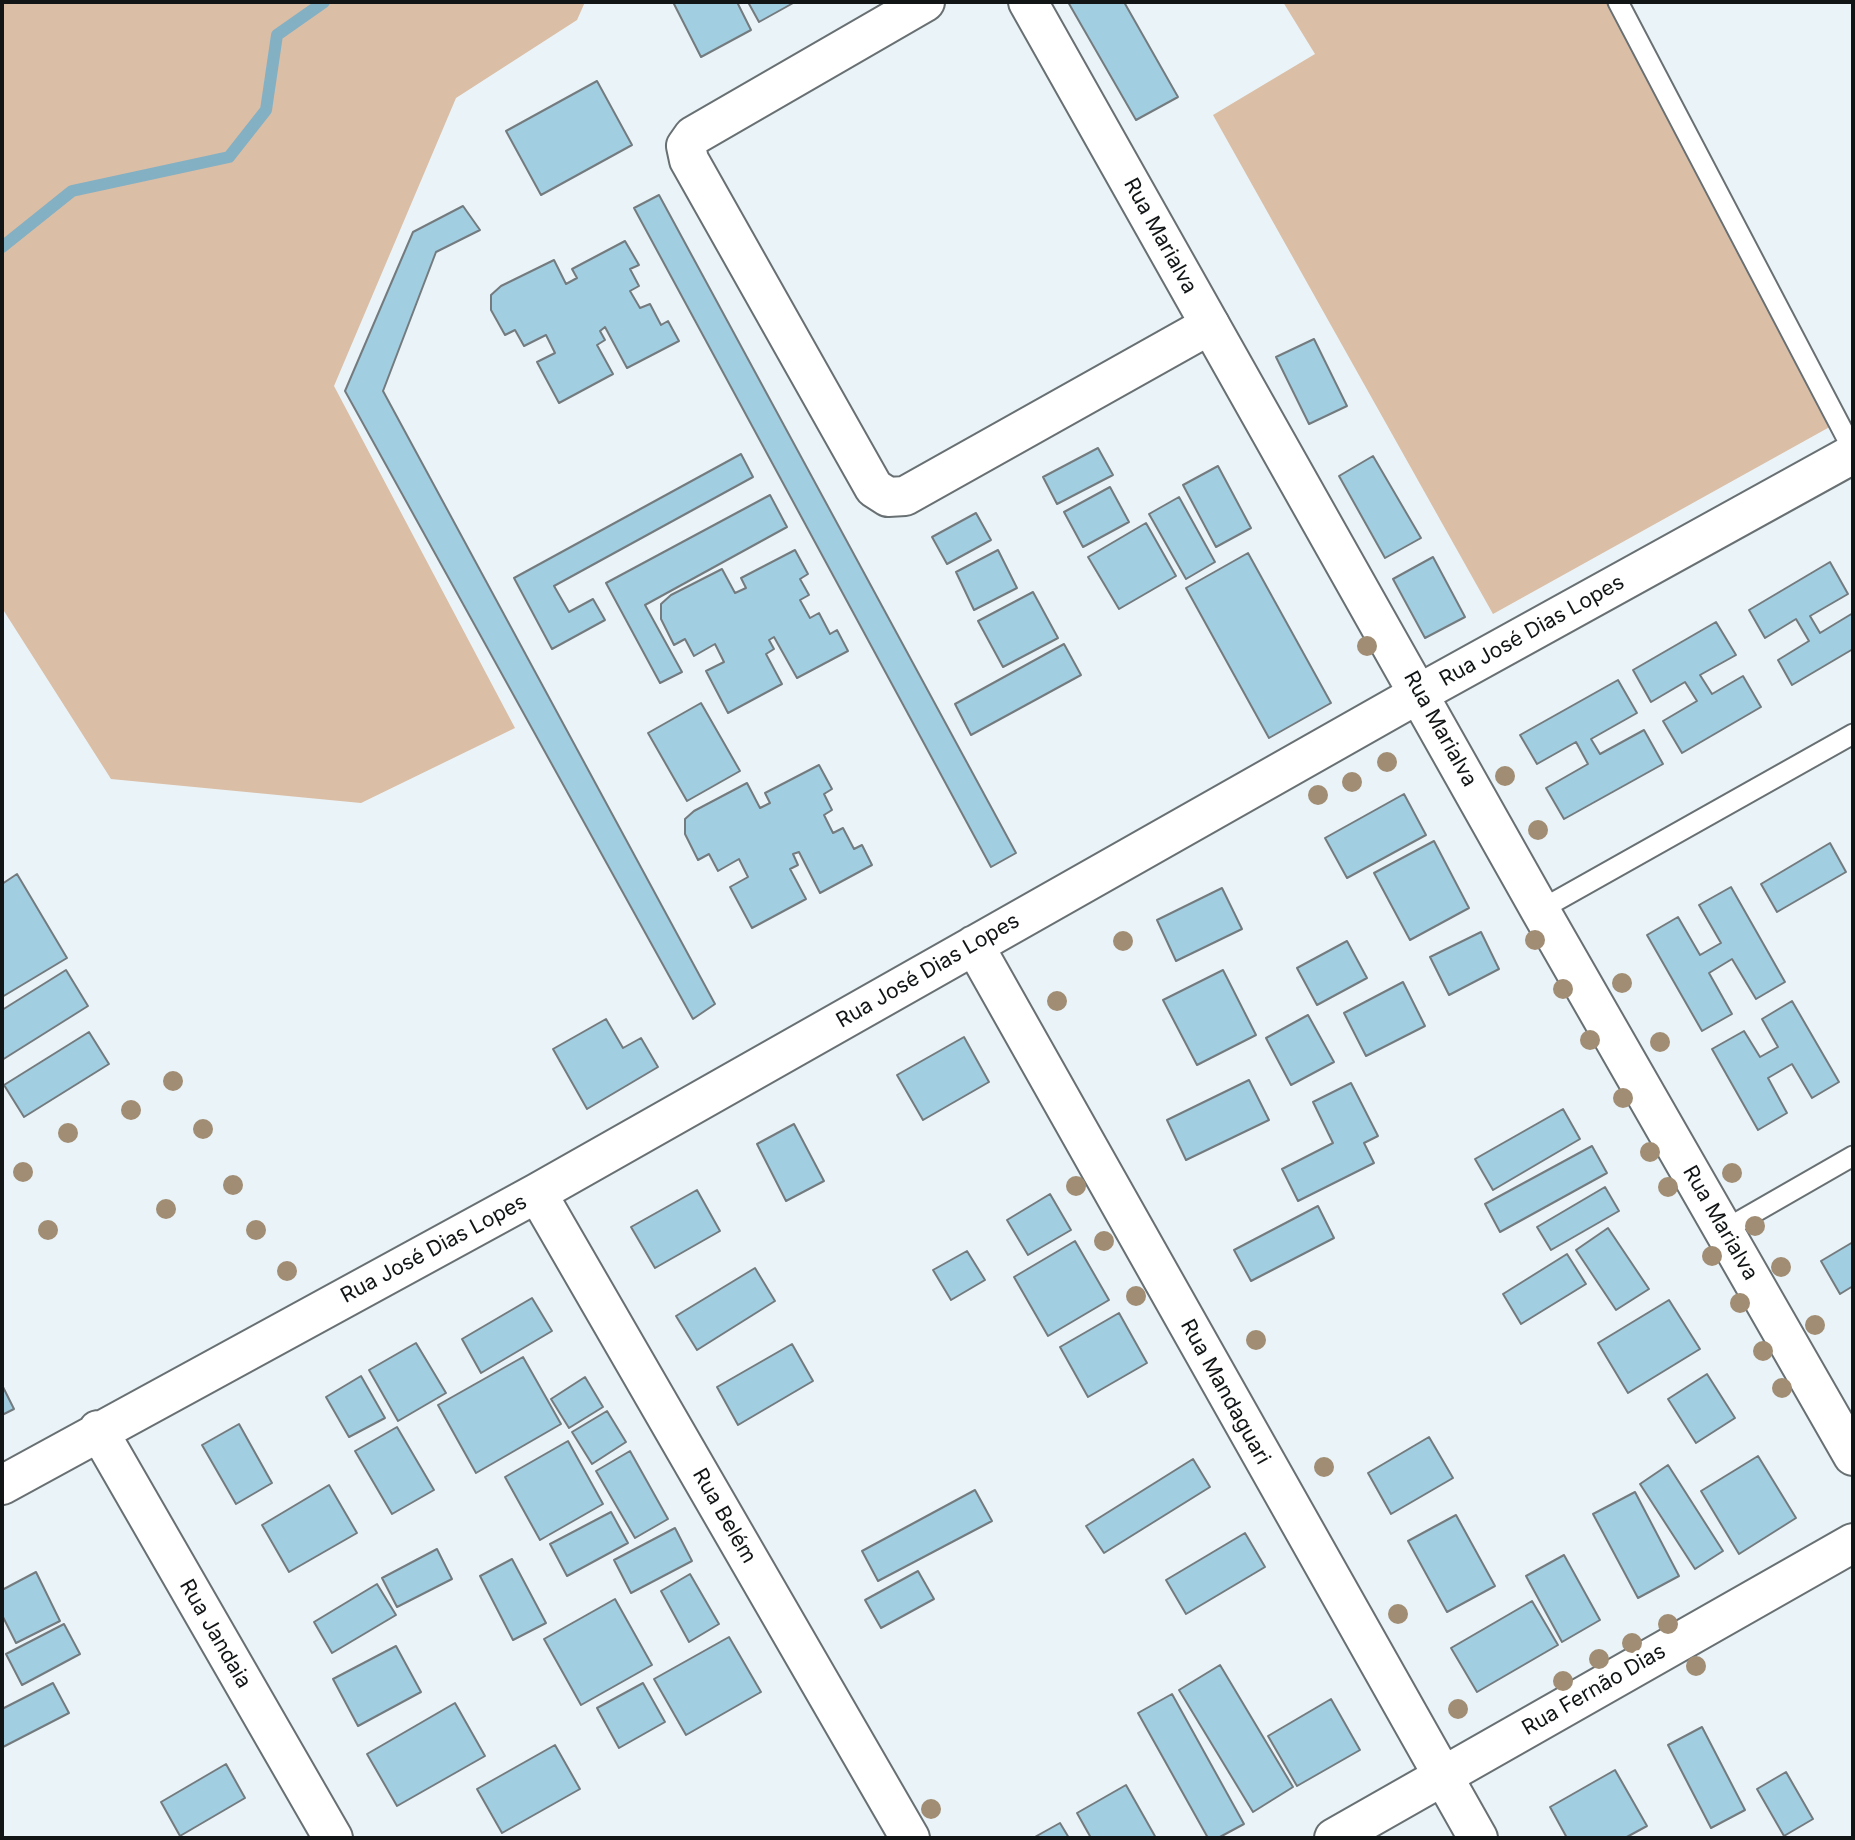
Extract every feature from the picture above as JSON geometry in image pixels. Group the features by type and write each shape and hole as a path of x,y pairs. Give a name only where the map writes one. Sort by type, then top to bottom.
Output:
{"street":[{"path":"925,2 694,136 686,146 690,160 874,488 888,497 905,496 1210,325"},
{"name":"Rua Marialva","path":"1028,2 1540,909 1853,1456"},
{"name":"Rua José Dias Lopes","path":"2,1485 98,1430 537,1193 1420,693 1853,452"},
{"name":"Rua Mandaguari","path":"974,945 1478,1838"},
{"name":"Rua Belém","path":"537,1193 910,1838"},
{"name":"Rua Jandaia","path":"98,1430 333,1838"},
{"name":"Rua Fernão Dias","path":"1334,1838 1853,1543"}],"lane":[{"path":"1618,2 1853,452"},
{"path":"1540,909 1853,734"},
{"path":"1724,1230 1853,1156"}],"shaded area":[{"path":"2,2 585,2 577,20 456,98 334,386 515,728 361,803 111,779 2,608"},
{"path":"1283,2 1606,2 1835,424 1493,614 1213,115 1315,54"}],"building":[{"path":"673,2 737,2 751,30 701,57"},
{"path":"748,2 795,2 759,22"},
{"path":"1068,2 1124,2 1178,97 1136,120"},
{"path":"597,81 632,145 541,195 506,131"},
{"path":"659,195 1016,853 991,867 634,208"},
{"path":"463,206 480,230 436,252 383,391 715,1004 693,1019 345,391 413,232"},
{"path":"625,241 639,265 630,269 639,286 630,291 640,308 650,304 661,325 668,321 679,341 627,368 605,327 600,331 605,340 597,345 613,374 559,403 537,362 555,353 546,335 524,346 515,330 505,335 491,310 491,295 501,286 554,260 566,284 577,278 572,269"},
{"path":"1314,339 1347,406 1309,424 1276,357"},
{"path":"1098,448 1113,475 1057,504 1043,477"},
{"path":"741,454 753,477 554,586 569,612 593,599 605,620 552,649 514,578"},
{"path":"1373,456 1421,538 1385,558 1339,476"},
{"path":"1218,466 1251,528 1216,547 1183,485"},
{"path":"1110,487 1129,522 1083,547 1064,512"},
{"path":"770,495 787,527 645,605 682,672 660,683 606,583"},
{"path":"1179,497 1215,562 1186,579 1149,514"},
{"path":"976,513 991,540 947,564 932,537"},
{"path":"1146,523 1176,576 1119,609 1088,557"},
{"path":"795,550 808,574 800,579 809,595 800,600 810,618 819,613 830,634 837,630 848,651 797,678 774,637 769,640 774,649 766,654 782,684 728,713 706,671 724,662 715,644 694,656 685,639 674,645 661,619 661,604 671,595 722,569 735,593 746,588 741,578"},
{"path":"998,550 1017,588 974,610 956,572"},
{"path":"1248,553 1331,703 1269,738 1186,588"},
{"path":"1433,557 1465,617 1425,638 1393,579"},
{"path":"1830,562 1848,594 1810,616 1820,633 1853,613 1853,649 1792,685 1778,660 1809,641 1796,619 1765,638 1749,610"},
{"path":"1033,592 1058,638 1003,667 978,621"},
{"path":"1716,622 1736,655 1700,675 1712,694 1743,676 1761,707 1682,753 1663,721 1697,701 1685,682 1651,702 1633,670"},
{"path":"1064,644 1081,675 971,735 955,704"},
{"path":"1618,680 1637,713 1591,739 1600,754 1644,730 1663,764 1564,819 1546,788 1588,764 1576,742 1537,764 1520,735"},
{"path":"701,703 740,771 687,801 648,733"},
{"path":"819,765 832,789 824,794 832,810 824,815 833,833 843,828 854,849 862,845 872,865 820,893 799,852 793,854 798,865 790,869 806,899 752,928 730,887 748,877 739,859 718,871 709,854 698,860 685,834 685,819 694,811 747,783 760,808 770,803 765,793"},
{"path":"1404,794 1426,835 1347,878 1325,838"},
{"path":"1434,841 1469,908 1410,940 1374,873"},
{"path":"1830,843 1846,872 1777,912 1761,884"},
{"path":"17,874 67,958 2,997 2,884"},
{"path":"1731,887 1785,982 1756,999 1732,959 1709,973 1732,1014 1702,1031 1647,935 1678,917 1700,955 1721,943 1699,905"},
{"path":"1222,888 1242,929 1176,961 1157,920"},
{"path":"1481,932 1499,969 1449,995 1430,957"},
{"path":"1347,941 1367,978 1317,1005 1297,968"},
{"path":"66,970 88,1006 2,1060 2,1010"},
{"path":"1223,970 1256,1035 1197,1065 1163,1000"},
{"path":"1403,982 1425,1026 1366,1056 1344,1013"},
{"path":"1792,1001 1839,1082 1812,1098 1792,1064 1768,1078 1787,1113 1758,1130 1712,1049 1744,1031 1760,1057 1778,1047 1762,1019"},
{"path":"1308,1015 1334,1062 1291,1085 1266,1038"},
{"path":"606,1019 623,1048 641,1038 658,1067 587,1109 553,1049"},
{"path":"89,1032 109,1064 24,1117 4,1085"},
{"path":"964,1037 989,1082 923,1120 897,1075"},
{"path":"1249,1080 1269,1120 1186,1160 1167,1120"},
{"path":"1351,1083 1378,1136 1364,1143 1374,1163 1298,1201 1282,1169 1333,1143 1313,1102"},
{"path":"1563,1109 1580,1139 1493,1190 1475,1159"},
{"path":"794,1124 824,1181 786,1201 757,1144"},
{"path":"1592,1146 1607,1173 1500,1232 1485,1204"},
{"path":"1605,1187 1619,1211 1551,1250 1537,1227"},
{"path":"697,1190 720,1231 655,1268 631,1227"},
{"path":"1050,1194 1071,1230 1028,1255 1007,1220"},
{"path":"1318,1206 1334,1238 1251,1281 1234,1250"},
{"path":"1608,1228 1649,1289 1616,1310 1576,1250"},
{"path":"1075,1241 1109,1300 1048,1336 1014,1277"},
{"path":"1853,1242 1853,1286 1840,1294 1821,1261"},
{"path":"967,1251 985,1280 951,1300 933,1270"},
{"path":"1567,1254 1586,1284 1521,1324 1503,1294"},
{"path":"755,1268 775,1301 697,1350 676,1316"},
{"path":"532,1298 552,1331 481,1373 462,1339"},
{"path":"1669,1300 1700,1349 1628,1393 1598,1343"},
{"path":"1119,1313 1147,1363 1088,1397 1060,1347"},
{"path":"416,1343 446,1393 398,1421 369,1370"},
{"path":"792,1344 813,1381 738,1425 717,1387"},
{"path":"523,1357 561,1424 476,1473 438,1405"},
{"path":"1707,1374 1735,1418 1696,1443 1668,1399"},
{"path":"361,1376 385,1418 349,1437 326,1397"},
{"path":"585,1377 603,1407 569,1428 551,1399"},
{"path":"2,1385 14,1409 2,1415"},
{"path":"607,1411 626,1442 592,1464 572,1432"},
{"path":"239,1424 272,1483 236,1504 202,1445"},
{"path":"397,1427 434,1490 392,1514 355,1451"},
{"path":"1429,1437 1453,1478 1391,1514 1368,1473"},
{"path":"568,1441 603,1504 540,1540 505,1477"},
{"path":"630,1451 668,1519 635,1538 596,1471"},
{"path":"1758,1456 1796,1518 1739,1554 1701,1491"},
{"path":"1193,1459 1210,1487 1104,1553 1086,1526"},
{"path":"1668,1465 1723,1551 1695,1569 1640,1484"},
{"path":"329,1485 357,1533 289,1572 262,1525"},
{"path":"975,1490 992,1521 878,1581 862,1551"},
{"path":"1635,1492 1679,1576 1638,1598 1593,1514"},
{"path":"611,1512 628,1543 567,1576 550,1544"},
{"path":"1456,1515 1495,1586 1447,1612 1408,1541"},
{"path":"675,1528 692,1561 631,1593 614,1560"},
{"path":"1245,1533 1265,1567 1186,1614 1166,1580"},
{"path":"437,1549 452,1579 397,1607 382,1578"},
{"path":"1564,1555 1600,1620 1562,1642 1526,1576"},
{"path":"512,1559 546,1623 513,1640 480,1576"},
{"path":"918,1571 934,1599 881,1628 865,1600"},
{"path":"36,1572 60,1621 16,1643 2,1615 2,1590"},
{"path":"690,1574 719,1624 689,1642 661,1591"},
{"path":"377,1584 396,1615 332,1653 314,1622"},
{"path":"615,1599 652,1665 581,1705 544,1639"},
{"path":"1532,1601 1558,1645 1477,1692 1451,1648"},
{"path":"64,1624 80,1654 22,1685 6,1654"},
{"path":"729,1637 761,1692 686,1735 654,1679"},
{"path":"396,1646 421,1692 358,1726 333,1679"},
{"path":"1220,1665 1293,1787 1253,1812 1179,1690"},
{"path":"53,1683 69,1713 3,1747 2,1709"},
{"path":"643,1683 665,1722 619,1748 597,1708"},
{"path":"1172,1694 1244,1824 1218,1838 1208,1838 1138,1713"},
{"path":"1331,1699 1360,1750 1297,1786 1268,1736"},
{"path":"455,1703 485,1756 397,1806 367,1754"},
{"path":"1702,1727 1745,1810 1711,1828 1668,1745"},
{"path":"555,1745 580,1789 502,1833 477,1789"},
{"path":"226,1764 245,1798 180,1836 161,1802"},
{"path":"1615,1770 1647,1826 1625,1838 1567,1838 1550,1807"},
{"path":"1786,1772 1813,1819 1784,1836 1757,1789"},
{"path":"1126,1785 1156,1838 1091,1838 1077,1813"},
{"path":"1060,1823 1069,1838 1033,1838"}],"waterway":[{"path":"2,247 72,191 229,157 266,110 277,35 324,2"}]}
